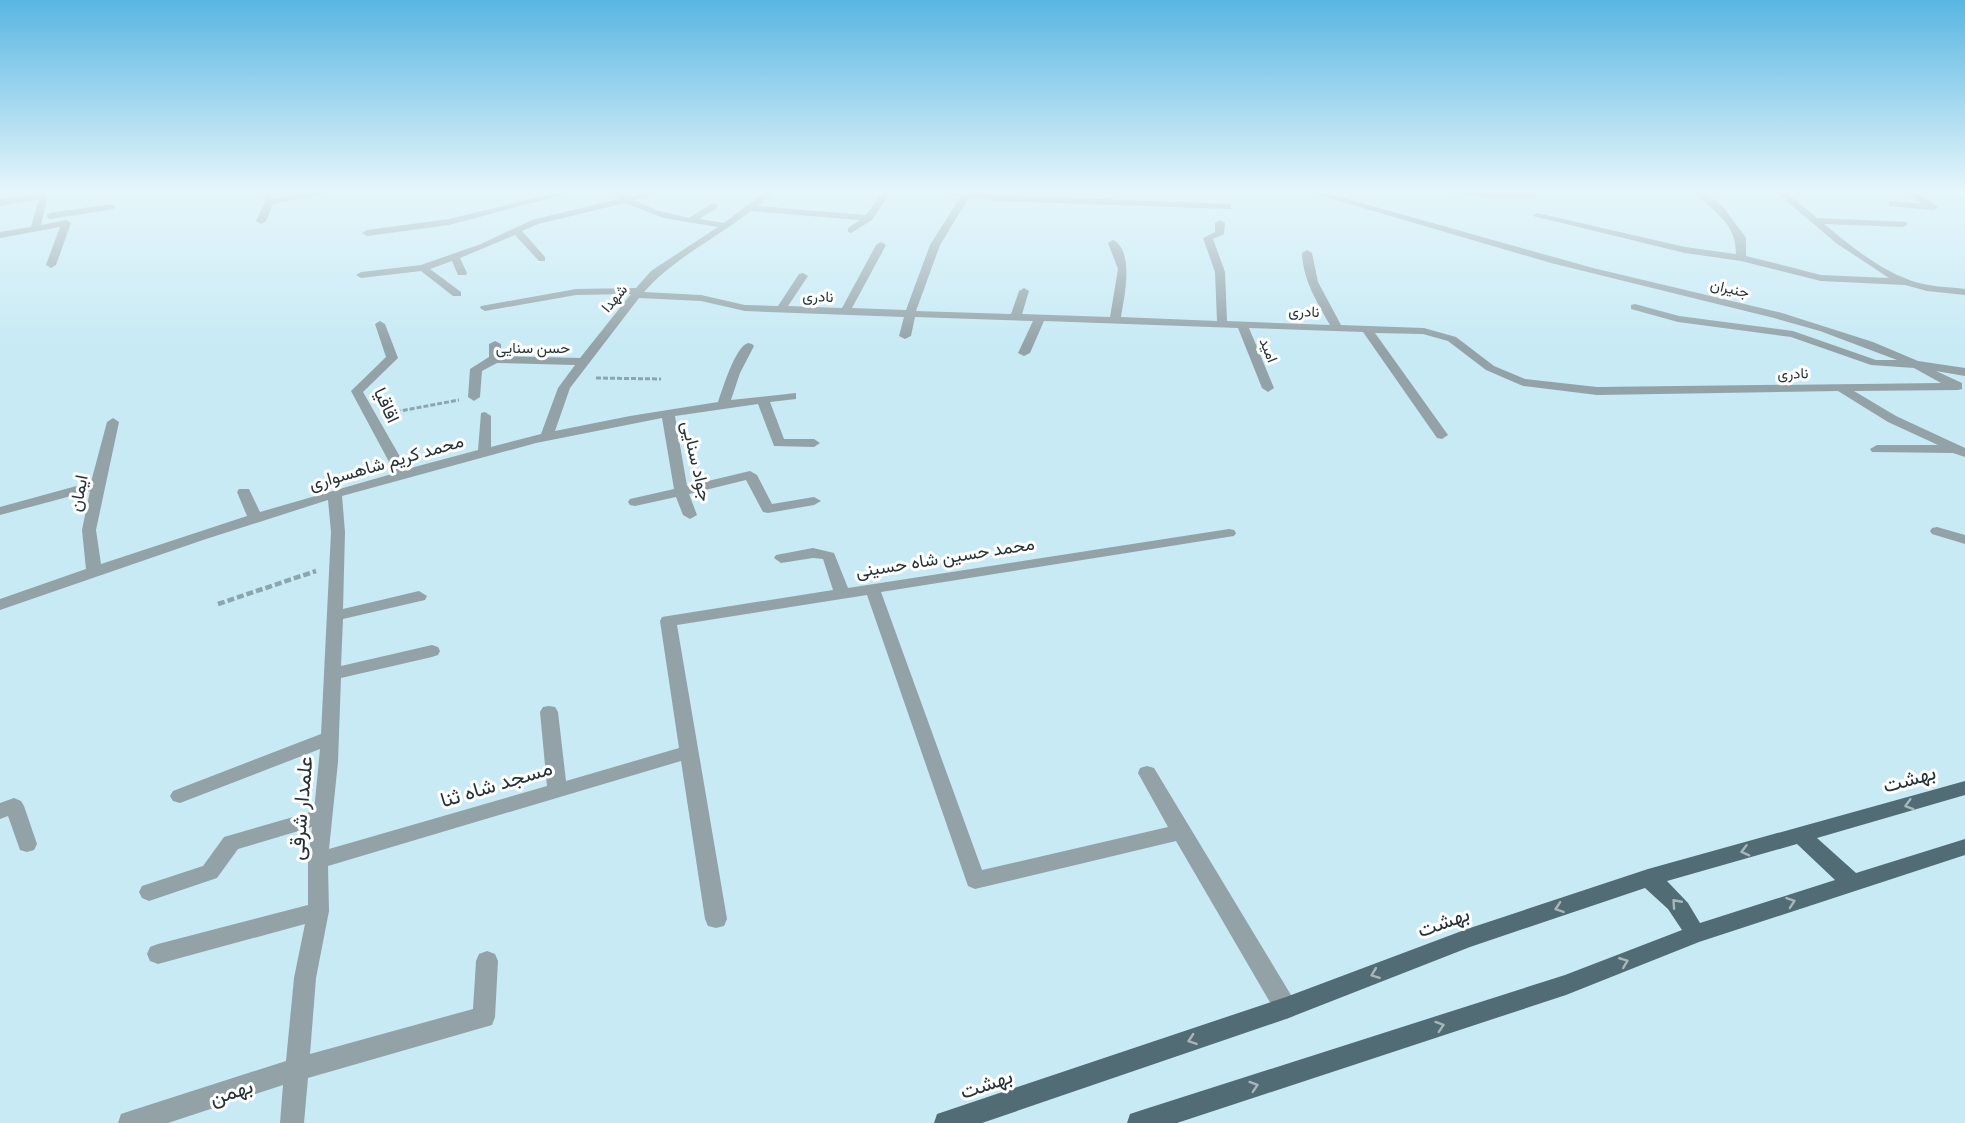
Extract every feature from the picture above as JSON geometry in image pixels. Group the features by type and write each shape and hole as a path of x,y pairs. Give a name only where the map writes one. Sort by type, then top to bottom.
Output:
{"main road":[{"name":"بهشت","path":"946,1123 1286,1008 1467,939 1648,878 1965,788"},
{"path":"1802,836 1852,882"},
{"path":"1139,1123 1566,985 1695,934 1965,847"},
{"path":"1648,878 1674,899 1684,912 1695,934"}],"street":[{"path":"51,265 59,242"},
{"path":"361,274 423,268 455,258 491,242"},
{"path":"527,242 542,259"},
{"name":"شهدا","path":"546,437 564,388 638,293 655,273 702,242"},
{"path":"905,336 922,270 937,242"},
{"path":"1210,242 1220,272 1222,323"},
{"name":"جنیران","path":"1491,242 1589,270 1789,317 1869,342 1921,365 1961,388"},
{"path":"1652,242 1741,258 1821,278 1905,282 1931,289 1965,292"},
{"path":"1741,242 1741,258"},
{"path":"1845,242 1879,268 1905,282"},
{"path":"1113,243 1124,269 1115,320"},
{"path":"844,312 881,245"},
{"path":"1307,253 1306,262 1316,289 1336,327"},
{"path":"455,258 462,273"},
{"path":"423,268 457,294"},
{"path":"781,309 802,276"},
{"path":"1015,318 1024,291"},
{"name":"نادری","path":"485,308 576,292 638,293 701,298 744,308 1424,331 1452,339 1490,368 1522,382 1597,391 1961,388"},
{"path":"1635,307 1678,319 1792,334 1875,363 1921,365 1965,372"},
{"path":"1024,353 1040,318"},
{"name":"اقاقیا","path":"380,324 392,358 357,391 403,475"},
{"name":"امید","path":"1242,324 1268,388"},
{"path":"1366,328 1442,435"},
{"path":"495,344 495,359"},
{"path":"723,405 734,373 748,346"},
{"name":"حسن سنايی","path":"474,397 476,369 495,359 584,362"},
{"path":"1841,388 1892,419 1961,451"},
{"name":"محمد کریم شاهسواری","path":"0,605 94,572 335,495 546,437 668,414 792,396"},
{"path":"764,400 779,443 814,443"},
{"name":"جواد سنایی","path":"668,414 681,492 690,515"},
{"path":"485,416 486,453"},
{"name":"ایمان","path":"94,572 89,530 97,485 114,422"},
{"path":"1877,449 1961,451"},
{"path":"635,502 750,475 768,509 814,501"},
{"path":"0,511 97,485"},
{"path":"244,492 256,520"},
{"name":"علمدار شرقی","path":"292,1123 305,978 318,912 318,861 330,738 338,532 335,495"},
{"path":"1937,531 1965,540"},
{"name":"محمد حسین شاه حسینی","path":"688,752 668,621 1229,533"},
{"path":"781,558 813,553 829,556 842,593"},
{"path":"872,588 975,880 1181,832"},
{"path":"335,616 419,596"},
{"path":"333,674 432,651"},
{"path":"549,712 558,789"},
{"path":"180,796 330,738"},
{"path":"688,752 716,919"},
{"name":"مسجد شاه ثنا","path":"318,861 688,752"},
{"path":"1147,773 1286,1008"},
{"path":"0,811 14,806 27,844"},
{"path":"149,891 210,872 231,843 323,816"},
{"path":"158,954 318,912"},
{"name":"بهمن","path":"130,1123 297,1070 484,1017 488,961"}],"path":[{"path":"572,377 661,379"},
{"path":"371,416 474,397"},
{"path":"218,604 337,564"}]}
